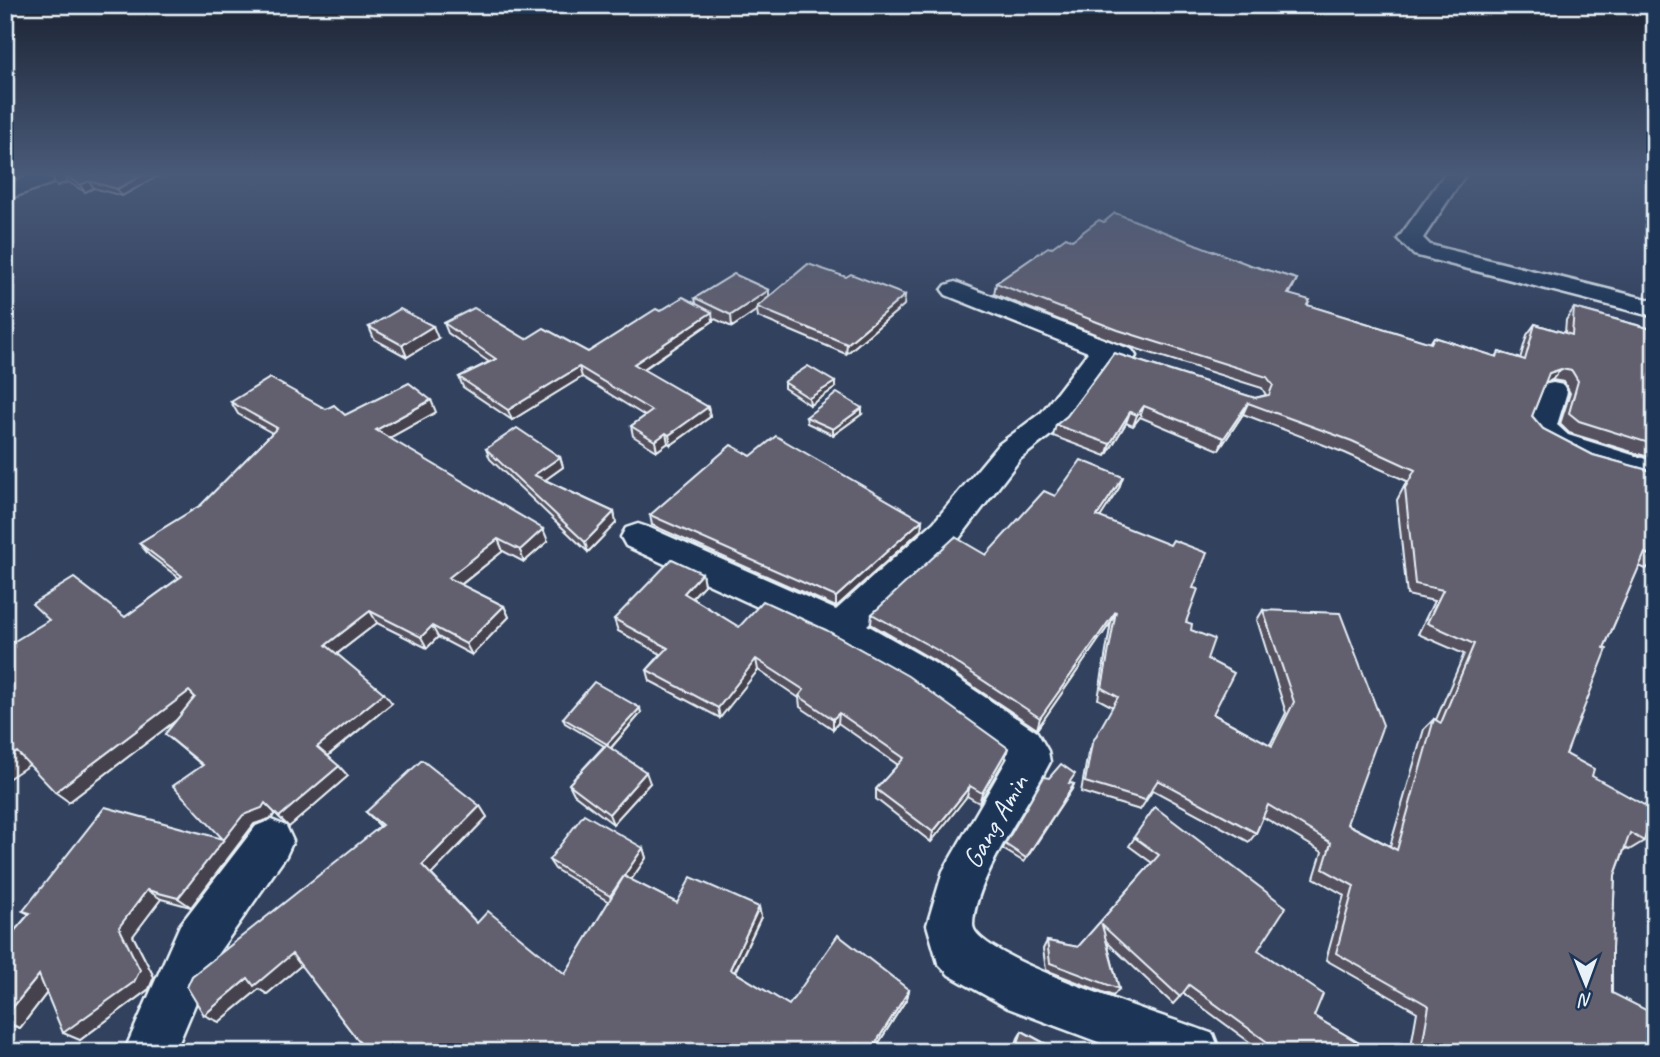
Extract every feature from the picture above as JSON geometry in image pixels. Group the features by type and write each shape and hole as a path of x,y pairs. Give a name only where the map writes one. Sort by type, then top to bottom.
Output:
{"street":[{"path":"1420,224 1410,239 1422,250 1655,309"},
{"path":"955,290 1104,350 1141,362"},
{"path":"841,628 946,531 1009,452 1052,419 1104,350"},
{"path":"1553,392 1541,428 1544,434 1557,442 1655,473"},
{"name":"Gang Amin","path":"638,537 841,628 921,674 1028,751 1028,762 965,871 955,897 951,935 961,953 987,972 1025,991 1195,1052"},
{"path":"149,1052 197,942 271,841"}],"building":[{"path":"1093,224 1144,224 1250,265 1297,279 1288,294 1310,300 1307,305 1431,343 1434,337 1497,357 1499,352 1525,360 1535,324 1572,335 1574,308 1655,330 1655,445 1579,421 1569,413 1578,381 1572,371 1561,369 1549,373 1532,416 1543,429 1593,455 1655,472 1655,557 1645,553 1604,648 1607,649 1566,754 1594,769 1592,776 1653,810 1644,841 1630,833 1615,875 1612,948 1612,993 1652,1013 1651,1052 1421,1052 1429,1006 1336,953 1354,886 1323,869 1331,843 1268,805 1256,833 1158,780 1145,800 1085,782 1092,743 1118,697 1102,688 1116,611 1040,718 937,650 872,614 955,537 986,555 1044,491 1055,496 1081,460 1123,477 1097,516 1170,545 1173,540 1207,553 1193,588 1198,589 1186,622 1192,624 1191,630 1214,639 1207,659 1234,673 1213,714 1272,746 1294,702 1263,610 1340,613 1383,725 1347,824 1397,850 1434,719 1441,723 1474,644 1427,623 1443,590 1415,584 1405,488 1415,470 1352,441 1248,403 1224,438 1144,406 1137,415 1130,412 1110,444 1056,425 1067,416 1114,353 1255,398 1269,395 1273,385 1267,377 1118,330 996,283 1048,247 1051,248 1066,237 1072,240"},
{"path":"808,264 846,277 851,274 905,295 847,344 757,307"},
{"path":"734,274 769,290 731,315 695,298"},
{"path":"683,297 712,312 634,364 708,407 669,435 666,433 655,441 631,426 652,411 579,367 508,410 459,377 496,359 444,323 474,308 526,339 544,328 588,352 656,309 660,311"},
{"path":"400,309 433,326 402,345 369,327"},
{"path":"808,366 835,382 809,398 784,382"},
{"path":"270,378 326,409 334,405 345,415 409,383 431,400 376,430 543,529 520,550 498,539 448,578 504,606 466,644 432,626 421,637 370,611 326,645 384,693 317,747 339,766 279,817 265,803 262,808 243,815 178,898 147,890 119,927 140,970 134,982 63,1033 39,975 5,1017 5,942 30,913 23,911 105,807 223,839 173,786 203,765 165,734 195,697 189,691 55,792 17,752 5,761 5,647 49,620 32,604 74,578 125,617 182,576 139,543 201,505 277,428 231,402"},
{"path":"837,393 862,408 833,429 806,417"},
{"path":"517,428 560,457 534,475 614,512 585,542 486,449"},
{"path":"776,436 922,520 836,597 650,515 731,445 751,456"},
{"path":"672,559 702,573 684,593 739,627 763,601 826,630 908,676 1008,748 982,793 970,786 933,832 876,789 904,758 839,713 833,719 799,696 804,690 756,659 718,708 647,670 668,648 614,619"},
{"path":"594,682 640,708 607,744 563,718"},
{"path":"606,745 646,772 609,814 569,784"},
{"path":"422,760 480,806 422,865 477,923 488,911 565,974 624,876 677,903 691,877 759,907 730,969 789,1005 838,935 909,990 870,1052 859,1044 855,1052 351,1052 360,1043 292,954 254,986 248,978 204,1015 187,987 192,976 382,825 366,812"},
{"path":"1061,764 1075,774 1069,783 1074,784 1026,858 1005,844 1044,777 1049,778"},
{"path":"1155,807 1286,907 1258,950 1323,994 1314,1016 1374,1052 1281,1052 1189,985 1180,997 1102,925 1119,989 1050,963 1047,941 1078,947 1159,855 1134,837"},
{"path":"584,814 643,848 610,896 549,860"},
{"path":"1022,1031 1061,1052 1015,1052"}]}
